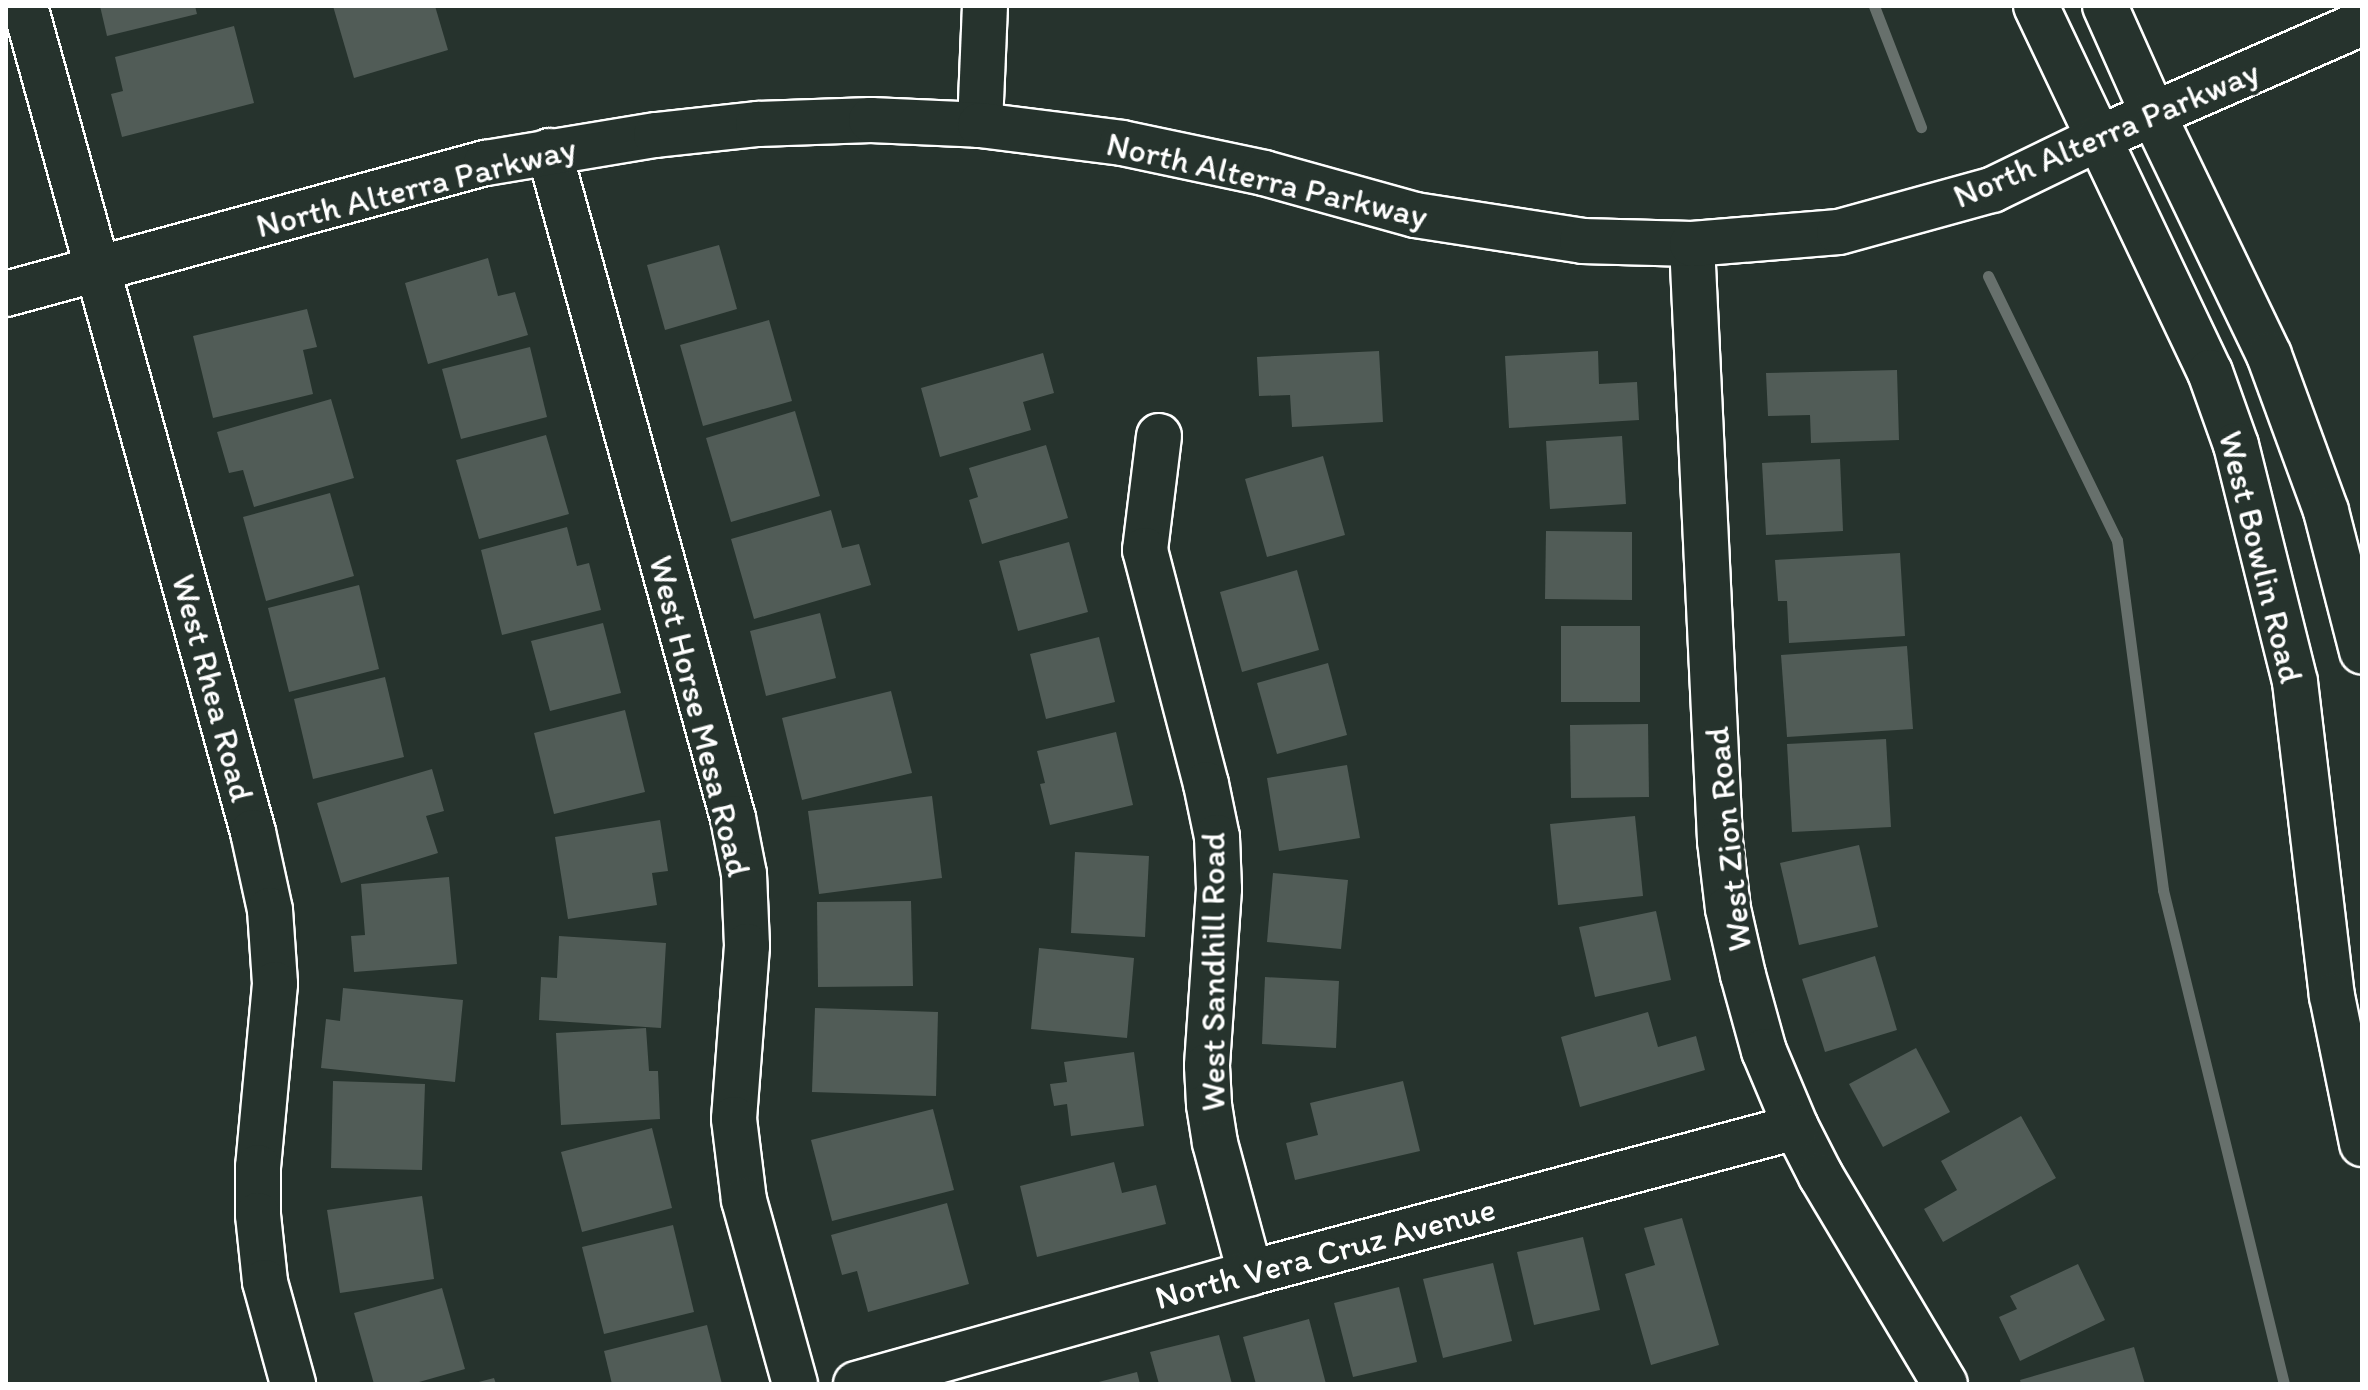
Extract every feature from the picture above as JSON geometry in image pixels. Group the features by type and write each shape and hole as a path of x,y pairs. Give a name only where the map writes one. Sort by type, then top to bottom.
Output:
{"street":[{"name":"West Rhea Road","path":"25,6 253,832 270,910 275,984 258,1167 258,1215 265,1282 293,1384"},
{"path":"980,125 985,6"},
{"name":"West Bowlin Road","path":"2036,6 2210,372 2236,445 2295,682 2332,996 2362,1144"},
{"name":"West Bowlin Road","path":"2105,6 2153,114 2269,355 2326,511 2362,651"},
{"name":"North Alterra Parkway","path":"6,294 486,163 549,151 758,124 871,120 980,125 1200,157 1415,215 1504,232 1582,241 1692,244 1839,232 1992,190 2099,138 2362,23"},
{"name":"West Horse Mesa Road","path":"549,151 744,874 747,946 734,1119 744,1200 795,1384"},
{"name":"West Zion Road","path":"1692,244 1720,841 1728,909 1764,1051 1796,1127 1821,1176 1945,1384"},
{"name":"West Sandhill Road","path":"1159,436 1145,550 1217,837 1219,889 1207,1066 1209,1105 1215,1143 1250,1273"},
{"name":"North Vera Cruz Avenue","path":"856,1384 1250,1273 1796,1127"}],"building":[{"path":"100,6 195,6 197,14 107,36"},
{"path":"333,6 435,6 448,50 354,78"},
{"path":"234,26 254,103 122,137 111,94 123,91 115,57"},
{"path":"719,245 737,309 665,330 647,265"},
{"path":"488,258 498,296 515,292 528,335 428,364 405,283"},
{"path":"307,309 317,347 303,350 313,394 213,418 193,336"},
{"path":"769,320 792,401 703,426 680,345"},
{"path":"530,347 547,417 461,439 442,369"},
{"path":"1379,351 1383,422 1292,427 1290,395 1259,396 1257,357"},
{"path":"1598,351 1599,384 1637,382 1639,420 1509,428 1505,356"},
{"path":"1043,353 1054,393 1023,402 1031,430 940,457 921,388"},
{"path":"1897,370 1899,440 1811,443 1810,415 1768,416 1766,373"},
{"path":"331,399 354,478 254,507 243,470 229,473 217,432"},
{"path":"795,411 820,496 731,522 706,438"},
{"path":"546,435 569,514 479,539 456,460"},
{"path":"1622,436 1626,504 1550,509 1546,441"},
{"path":"1046,445 1068,518 982,544 969,500 978,497 969,468"},
{"path":"1323,456 1345,535 1267,557 1245,479"},
{"path":"1840,459 1843,531 1766,535 1762,463"},
{"path":"330,493 354,576 266,601 243,517"},
{"path":"831,510 842,548 859,544 871,585 754,619 731,539"},
{"path":"567,527 577,566 589,563 601,610 502,635 481,550"},
{"path":"1546,531 1632,532 1632,600 1545,599"},
{"path":"1069,542 1088,612 1018,631 999,561"},
{"path":"1900,553 1905,636 1789,643 1787,601 1778,601 1775,560"},
{"path":"1297,570 1319,650 1242,672 1220,592"},
{"path":"359,585 379,669 289,692 268,608"},
{"path":"820,613 836,678 766,696 750,631"},
{"path":"603,623 621,693 550,711 531,641"},
{"path":"1561,626 1640,626 1640,702 1561,702"},
{"path":"1099,637 1115,702 1046,719 1030,654"},
{"path":"1907,646 1913,729 1787,737 1781,655"},
{"path":"1328,663 1347,735 1277,754 1257,683"},
{"path":"385,677 404,757 313,779 294,699"},
{"path":"891,691 912,773 802,800 782,718"},
{"path":"625,710 645,792 554,814 534,733"},
{"path":"1648,724 1649,797 1571,798 1570,725"},
{"path":"1116,732 1133,805 1050,825 1040,784 1045,783 1037,751"},
{"path":"1886,739 1891,827 1792,832 1787,744"},
{"path":"1347,765 1360,838 1279,851 1267,778"},
{"path":"432,769 444,811 426,816 438,853 341,883 317,803"},
{"path":"932,796 942,878 819,894 808,811"},
{"path":"1635,816 1643,896 1558,905 1550,824"},
{"path":"660,820 668,871 652,873 657,905 568,919 555,837"},
{"path":"1859,845 1878,927 1799,945 1780,863"},
{"path":"1075,852 1149,856 1145,937 1071,933"},
{"path":"1273,873 1348,880 1341,949 1267,942"},
{"path":"449,877 457,964 354,972 351,936 365,935 361,884"},
{"path":"911,901 913,986 818,987 817,902"},
{"path":"1656,911 1671,980 1595,997 1579,927"},
{"path":"559,936 666,943 661,1028 539,1020 541,977 557,978"},
{"path":"1039,948 1134,958 1127,1038 1031,1029"},
{"path":"1875,956 1897,1030 1825,1052 1802,979"},
{"path":"1265,977 1339,981 1336,1048 1262,1044"},
{"path":"343,988 463,1000 455,1082 321,1068 326,1019 340,1021"},
{"path":"815,1008 938,1012 936,1096 812,1092"},
{"path":"1648,1012 1658,1047 1696,1036 1705,1070 1580,1107 1561,1037"},
{"path":"646,1028 649,1071 658,1071 660,1119 561,1125 556,1033"},
{"path":"1916,1048 1950,1112 1883,1147 1849,1084"},
{"path":"1134,1052 1144,1126 1071,1136 1067,1104 1054,1106 1050,1084 1067,1082 1064,1062"},
{"path":"333,1081 425,1084 422,1170 331,1168"},
{"path":"1403,1081 1420,1151 1295,1180 1286,1143 1318,1135 1310,1103"},
{"path":"933,1109 954,1190 832,1221 811,1140"},
{"path":"2021,1116 2056,1178 1943,1242 1924,1209 1957,1190 1941,1161"},
{"path":"652,1128 672,1208 582,1232 561,1152"},
{"path":"1114,1162 1122,1193 1156,1185 1166,1224 1037,1257 1020,1186"},
{"path":"422,1196 434,1279 340,1293 327,1210"},
{"path":"947,1203 969,1284 868,1312 857,1271 842,1275 831,1235"},
{"path":"1682,1218 1719,1345 1651,1365 1625,1274 1655,1265 1644,1228"},
{"path":"673,1225 694,1312 604,1334 582,1247"},
{"path":"1583,1237 1600,1310 1534,1325 1517,1252"},
{"path":"1493,1263 1512,1341 1443,1358 1423,1279"},
{"path":"2078,1264 2105,1320 2020,1361 1999,1317 2017,1309 2010,1296"},
{"path":"1399,1287 1417,1362 1353,1377 1334,1303"},
{"path":"442,1288 465,1369 412,1384 374,1384 354,1313"},
{"path":"1309,1319 1326,1384 1256,1384 1243,1337"},
{"path":"707,1325 722,1384 612,1384 604,1351"},
{"path":"1219,1335 1232,1384 1159,1384 1150,1352"},
{"path":"2134,1347 2145,1384 2021,1384 2020,1380"},
{"path":"1137,1372 1140,1384 1095,1384 1095,1383"},
{"path":"494,1378 496,1384 475,1384 475,1383"}],"waterway":[{"path":"1874,6 1921,127"},
{"path":"1988,276 2117,540 2163,890 2284,1384"}]}
